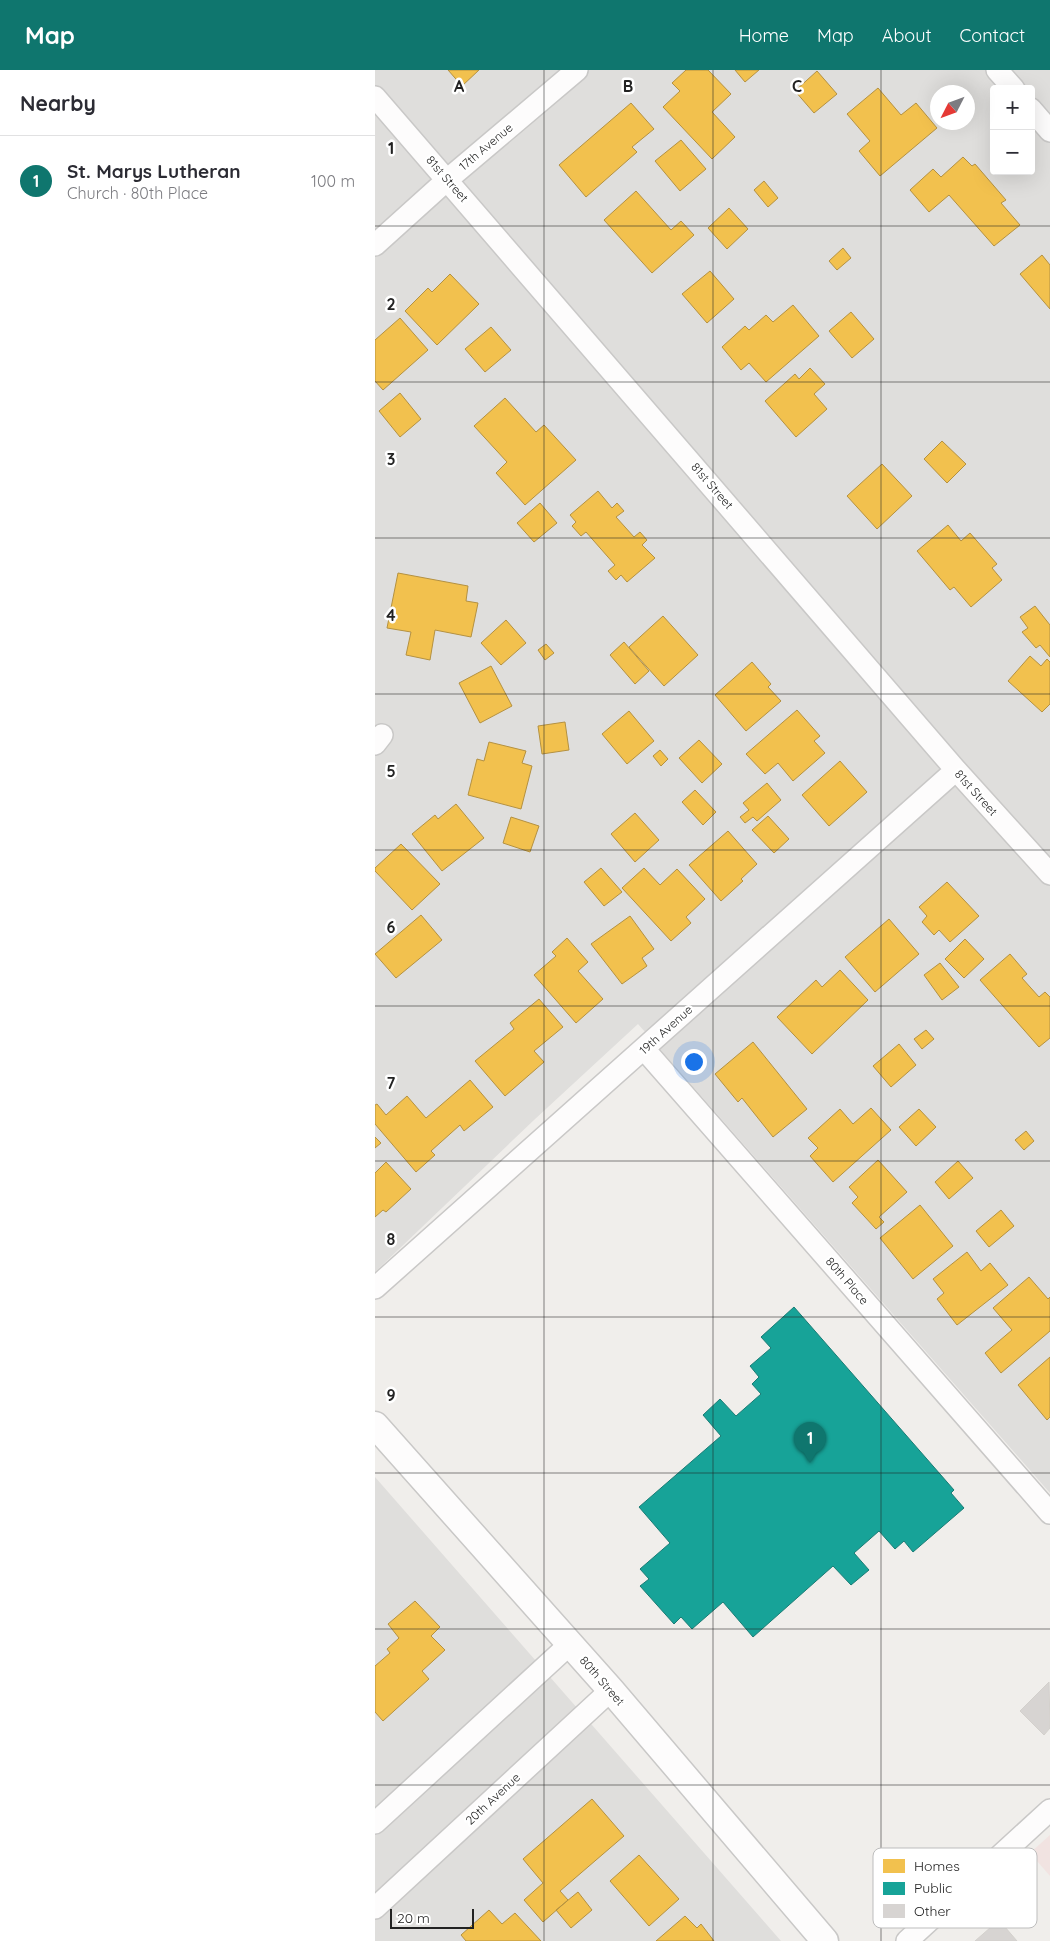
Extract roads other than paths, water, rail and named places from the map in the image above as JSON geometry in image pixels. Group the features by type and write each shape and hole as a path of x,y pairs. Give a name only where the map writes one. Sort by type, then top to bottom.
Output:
{"street":[{"name":"17th Avenue","path":"375,245 447,180 577,70"},
{"path":"997,70 1010,85"},
{"name":"81st Street","path":"375,96 956,770 1050,874"},
{"path":"1035,114 1050,131"},
{"name":"19th Avenue","path":"375,1288 956,770"},
{"name":"80th Place","path":"644,1049 1050,1513"},
{"name":"80th Street","path":"375,1425 611,1690 825,1941"},
{"path":"375,1823 570,1644"},
{"name":"20th Avenue","path":"375,1908 611,1690"},
{"path":"1009,1848 1050,1810"},
{"path":"907,1941 921,1928"}],"place":[{"name":"St. Marys Lutheran","path":"810,1463"}]}
